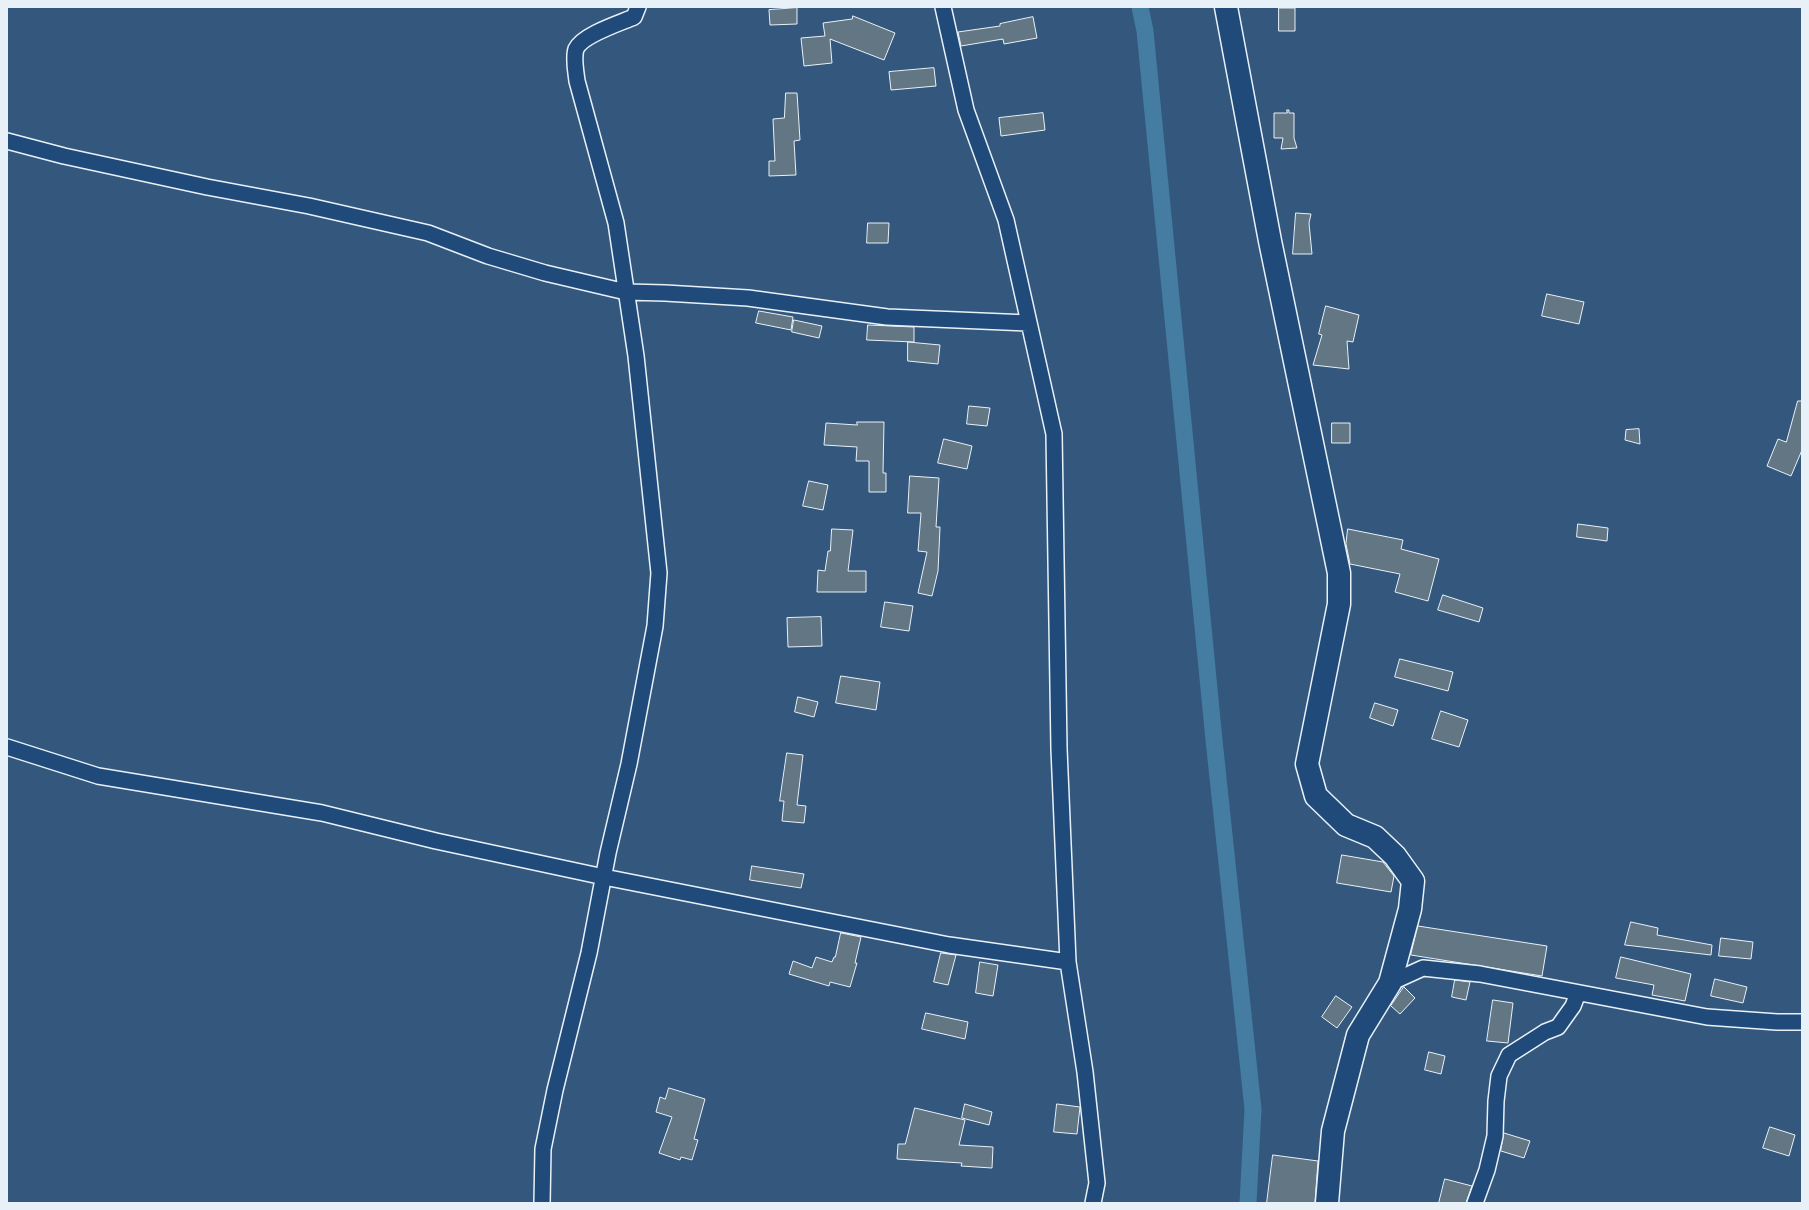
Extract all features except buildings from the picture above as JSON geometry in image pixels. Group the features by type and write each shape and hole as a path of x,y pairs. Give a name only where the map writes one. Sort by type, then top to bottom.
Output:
{"street":[{"path":"542,1203 543,1149 555,1090 589,953 629,764 655,626 659,573 636,356 616,223 578,81 575,63 576,49 583,41 634,17 638,7"},
{"path":"943,7 966,110 1006,220 1054,434 1059,749 1068,962 1085,1072 1097,1183 1093,1203"},
{"path":"1226,7 1270,241 1339,573 1339,604 1307,764 1316,796 1346,825 1376,837 1395,856 1413,881 1410,909 1390,983 1358,1035 1333,1131 1327,1203"},
{"path":"7,141 64,156 200,186 309,206 428,233 488,256 545,273 626,292 748,298 887,316 1028,322"},
{"path":"7,747 98,776 322,813 436,841 604,877 949,945 1068,962"},
{"path":"1390,983 1423,968 1480,974 1707,1017 1777,1022 1802,1022"},
{"path":"1475,1203 1487,1170 1495,1136 1496,1101 1499,1076 1509,1055 1546,1032 1558,1027 1573,1006 1578,993"}],"waterway":[{"path":"1140,7 1145,31 1214,740 1253,1109 1248,1203"}]}
